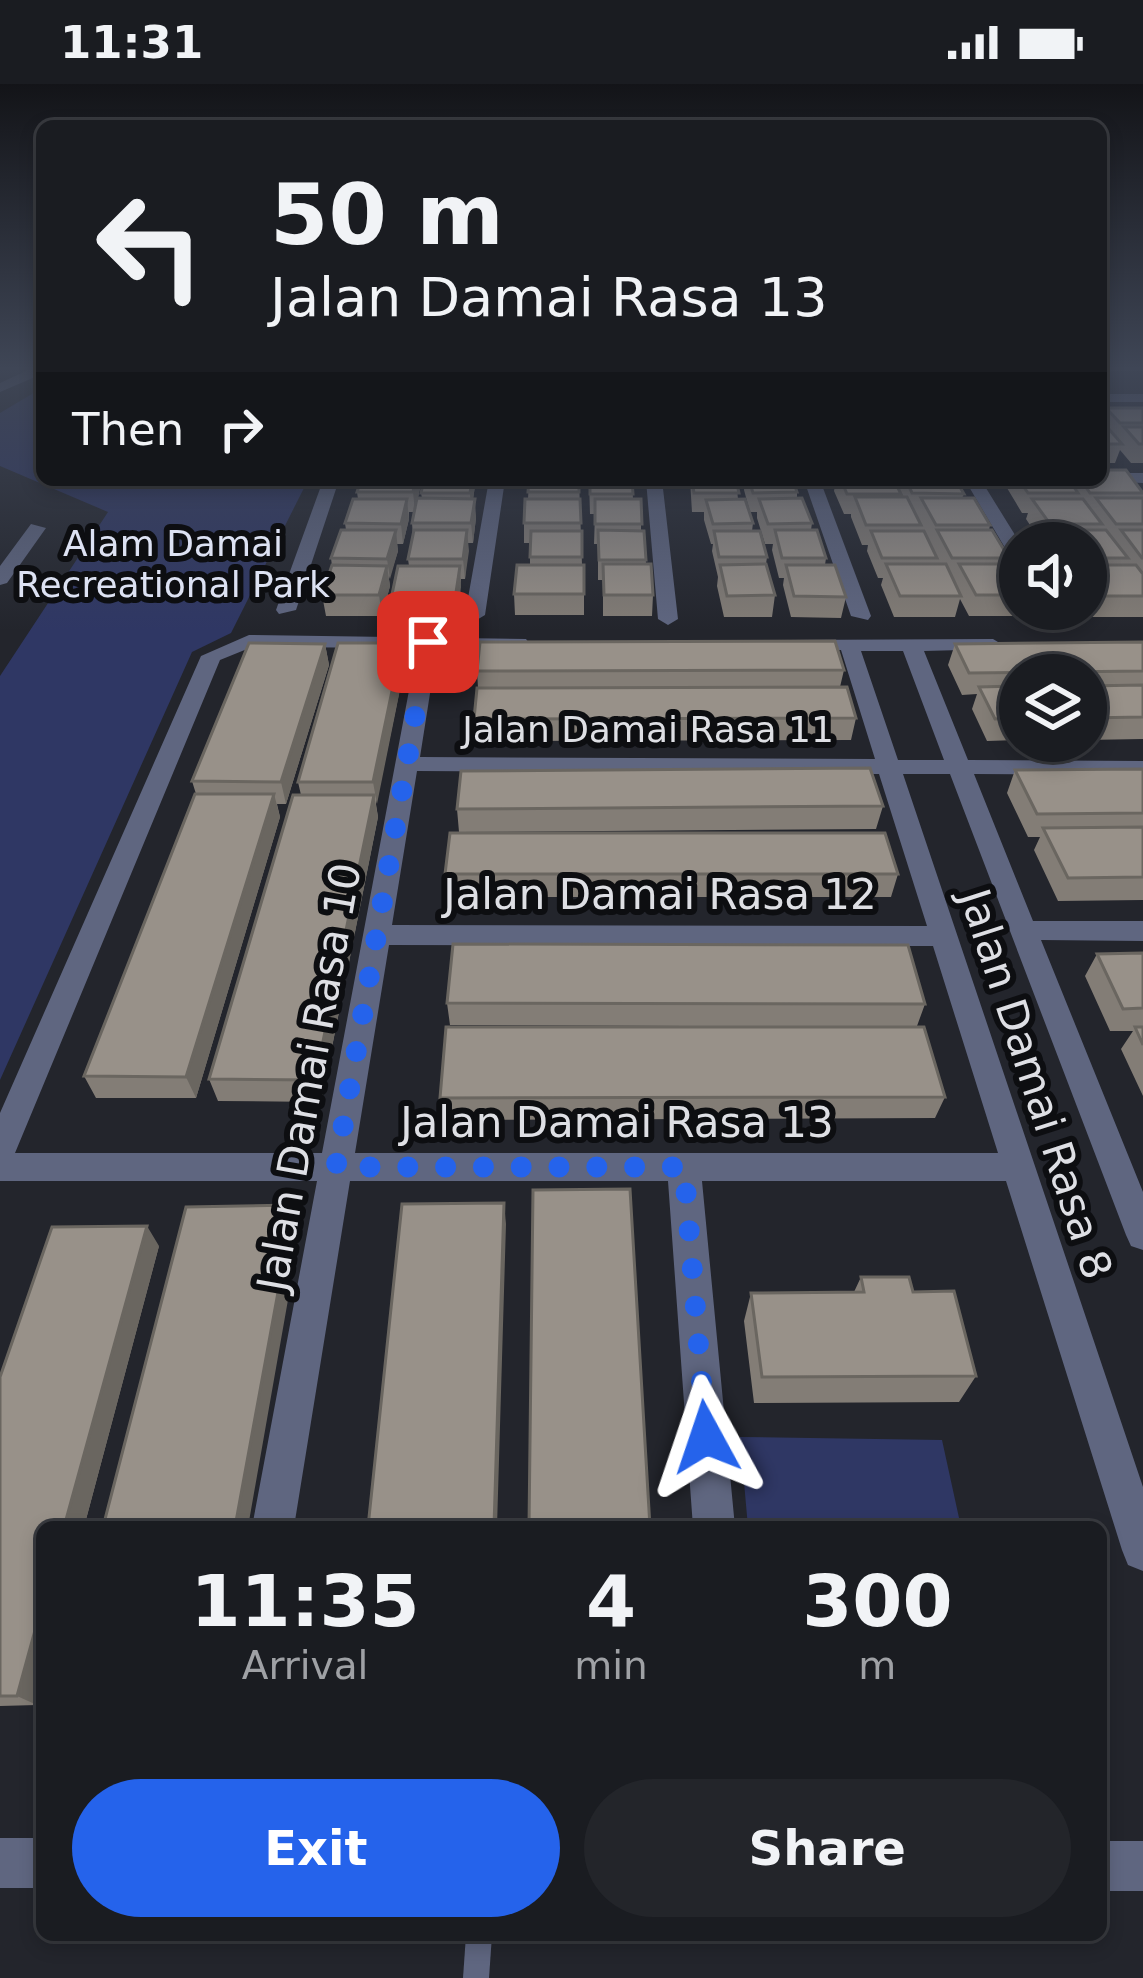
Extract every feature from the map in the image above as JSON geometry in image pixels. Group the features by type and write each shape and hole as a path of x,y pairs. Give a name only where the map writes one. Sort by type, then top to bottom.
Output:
{"street":[{"path":"1107,479 1140,482"},
{"path":"286,610 329,486"},
{"path":"475,615 496,486"},
{"path":"655,486 668,619"},
{"name":"Jalan Damai Rasa 8","path":"814,486 888,766 1143,1550"},
{"path":"977,486 999,523"},
{"path":"0,578 37,528"},
{"path":"778,644 855,630 911,645 1027,645"},
{"path":"0,1150 206,664 222,649 249,641 545,643"},
{"name":"Jalan Damai Rasa 10","path":"274,1521 428,642"},
{"name":"Jalan Damai Rasa 8","path":"911,645 1022,930 1131,1173 1143,1234"},
{"name":"Jalan Damai Rasa 11","path":"407,764 1143,768"},
{"path":"1022,930 1143,931"},
{"name":"Jalan Damai Rasa 12","path":"376,935 944,937"},
{"name":"Jalan Damai Rasa 13","path":"0,1167 1018,1167"},
{"path":"684,1167 714,1521"},
{"path":"0,1863 36,1863"},
{"path":"1107,1866 1143,1866"}],"lane":[{"path":"476,1978 479,1941"}],"green space":[{"name":"Alam Damai Recreational Park","path":"0,454 36,454 36,481 0,466"},
{"name":"Alam Damai Recreational Park","path":"47,486 305,486 231,633 192,652 0,1080 0,676 108,512"},
{"path":"740,1437 942,1440 960,1521 747,1521"}],"building":[{"path":"1107,470 1126,470 1143,493 1090,493 1085,486 1107,486"},
{"path":"359,486 414,486 413,492 357,492"},
{"path":"423,486 471,486 470,493 421,493"},
{"path":"528,486 579,486 579,492 528,492"},
{"path":"590,486 632,486 633,494 590,494"},
{"path":"693,486 737,486 739,493 694,493"},
{"path":"751,486 795,486 797,492 753,493"},
{"path":"844,486 897,486 901,494 847,494"},
{"path":"909,486 959,486 964,494 912,493"},
{"path":"1023,486 1073,486 1078,493 1028,493"},
{"path":"855,497 907,497 921,525 866,525"},
{"path":"417,498 475,499 471,523 412,523"},
{"path":"802,498 812,523 768,524 759,499"},
{"path":"921,498 974,498 990,525 936,525"},
{"path":"1096,498 1143,498 1143,524 1116,524"},
{"path":"353,499 407,499 401,524 345,523"},
{"path":"525,499 580,499 581,523 524,523"},
{"path":"595,499 641,499 642,524 595,524"},
{"path":"745,499 753,523 713,524 706,500"},
{"path":"1032,499 1083,499 1100,522 1049,522"},
{"path":"341,530 396,530 387,559 331,558"},
{"path":"414,530 467,530 463,559 408,559"},
{"path":"598,530 644,531 646,560 599,560"},
{"path":"775,530 817,530 826,558 782,558"},
{"path":"937,530 992,530 999,542 999,558 952,558"},
{"path":"1121,530 1143,530 1143,558 1142,558"},
{"path":"531,531 582,531 582,557 530,557"},
{"path":"714,531 760,531 767,557 719,557"},
{"path":"871,531 924,531 937,558 882,558"},
{"path":"1107,531 1128,558 1107,558"},
{"path":"603,564 651,564 653,595 604,595"},
{"path":"766,564 775,595 727,596 720,565"},
{"path":"886,564 946,564 961,596 900,596"},
{"path":"959,564 999,564 999,595 976,595"},
{"path":"332,565 387,566 379,595 322,595"},
{"path":"517,565 584,565 584,594 514,594"},
{"path":"786,565 835,565 846,597 794,596"},
{"path":"1107,565 1136,565 1143,574 1143,596 1107,596"},
{"path":"398,566 460,566 455,599 391,599"},
{"path":"835,641 844,670 477,671 480,642"},
{"path":"1143,642 1143,671 1107,671 1107,654 999,654 999,673 969,673 955,644"},
{"path":"249,643 325,644 281,782 192,781"},
{"path":"338,643 402,643 373,782 298,782"},
{"path":"1143,685 1143,717 1107,718 1107,686"},
{"path":"847,687 856,718 474,719 477,688"},
{"path":"979,687 999,687 999,719 995,719"},
{"path":"870,768 883,806 457,809 461,771"},
{"path":"1143,769 1143,813 1037,814 1015,770"},
{"path":"195,794 274,794 186,1077 84,1076"},
{"path":"293,795 374,795 315,1080 209,1079"},
{"path":"1143,827 1143,877 1068,878 1043,828"},
{"path":"450,833 885,833 898,874 445,874"},
{"path":"453,944 908,945 925,1004 447,1003"},
{"path":"1143,953 1143,1008 1123,1009 1097,954"},
{"path":"446,1027 924,1027 945,1097 440,1098"},
{"path":"630,1189 650,1521 529,1521 533,1190"},
{"path":"504,1203 494,1521 369,1521 402,1204"},
{"path":"294,1205 236,1521 105,1521 186,1207"},
{"path":"147,1226 66,1521 36,1521 36,1627 17,1696 0,1696 0,1377 52,1227"},
{"path":"861,1277 909,1277 913,1292 954,1291 976,1376 762,1377 751,1293 864,1292"}],"route":[{"path":"428,642 336,1167 684,1167 706,1437"}]}
